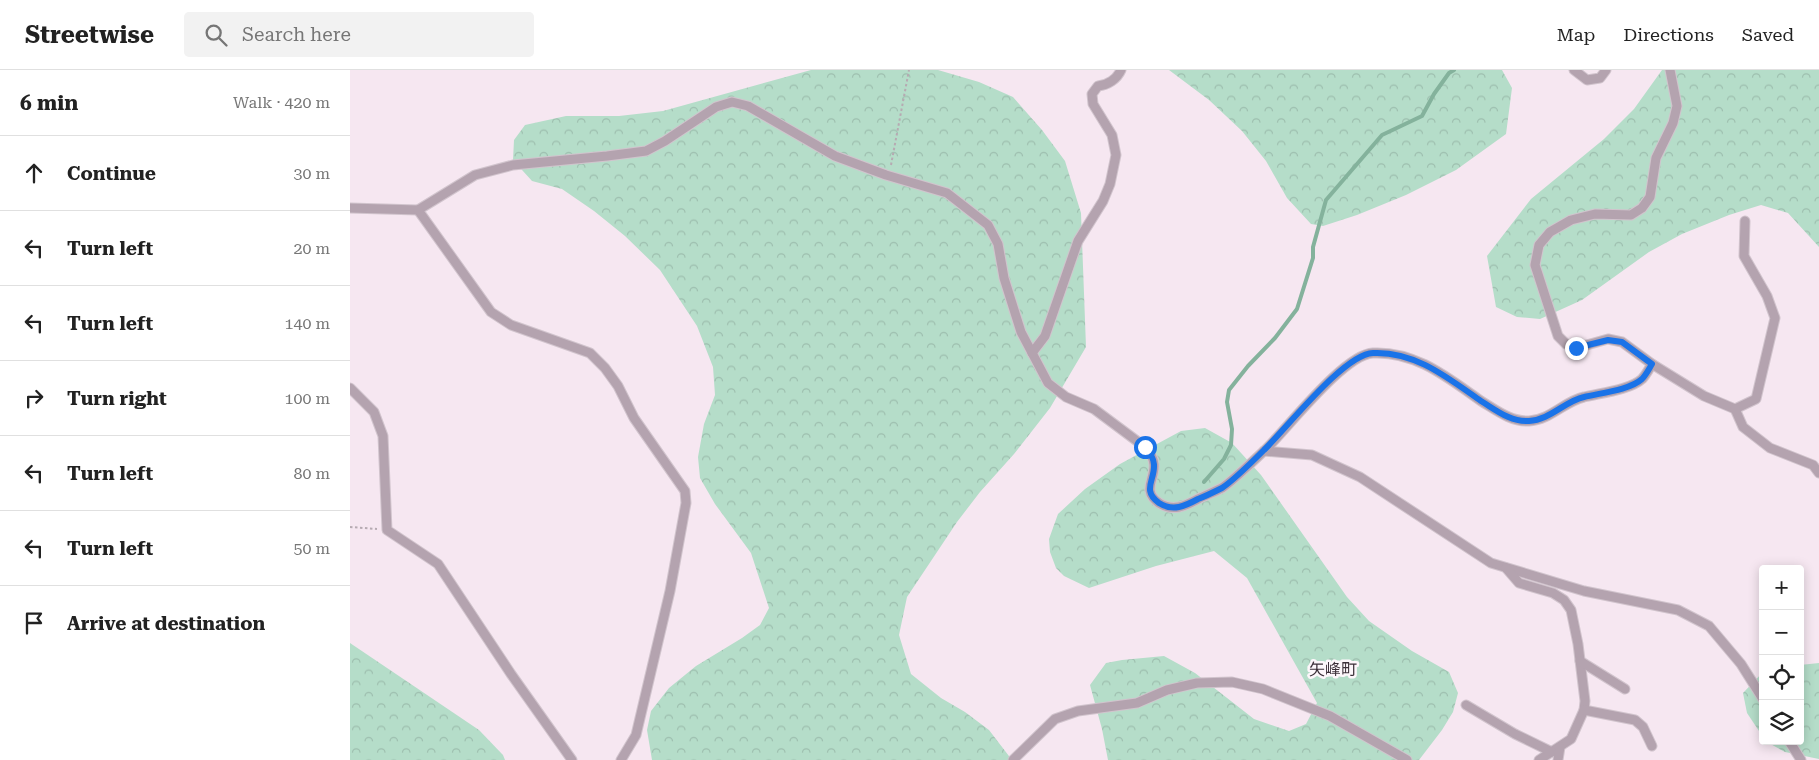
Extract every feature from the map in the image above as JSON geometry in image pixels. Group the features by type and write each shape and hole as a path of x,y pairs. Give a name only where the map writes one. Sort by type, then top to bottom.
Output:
{"street":[{"path":"1032,353 1045,336 1078,241 1103,202 1110,184 1116,155 1112,135 1092,104 1092,94 1098,86 1107,85 1121,70"},
{"path":"1574,70 1587,80 1600,78 1606,70"},
{"path":"1670,70 1677,106 1673,123 1656,158 1650,197 1642,208 1630,215 1595,214 1571,220 1550,232 1539,245 1535,264 1558,336 1566,344 1576,348 1608,340 1622,342 1652,364 1704,396 1735,409 1743,427 1770,448 1813,465 1819,472"},
{"path":"350,208 418,210 475,175 514,165 646,151 665,141 716,107 732,102 748,106 835,156 886,175 947,193 988,225 998,244 1004,278 1021,332 1048,383 1066,397 1094,409 1151,453 1155,463 1149,488 1150,495 1159,503 1170,508 1184,506 1223,487 1264,451 1338,373 1356,358 1371,353 1404,356 1428,365 1505,417 1530,421 1552,414 1578,398 1633,386 1642,379 1652,364"},
{"path":"418,210 492,312 511,325 590,353 605,368 618,386 634,418 685,491 686,503 670,591 636,735 621,760"},
{"path":"1735,409 1756,399 1775,318 1767,296 1744,256 1744,221"},
{"path":"350,388 374,412 383,436 387,530 438,564 511,674 572,760"},
{"path":"1264,451 1312,455 1360,477 1491,563 1584,591 1678,610 1709,626 1741,664 1759,693"},
{"path":"1505,568 1519,583 1553,593 1564,600 1571,610 1580,661 1584,710 1571,739 1539,760"},
{"path":"1580,661 1625,689"},
{"path":"1013,760 1055,719 1078,711 1137,703 1167,690 1197,682 1232,682 1262,689 1330,716 1407,760"},
{"path":"1466,705 1516,734 1556,750"},
{"path":"1584,710 1635,720 1643,727 1652,746"},
{"path":"1792,745 1801,760"},
{"path":"1556,750 1558,760"}],"path":[{"path":"891,170 909,70"},
{"path":"350,527 387,530"}],"green space":[{"path":"811,70 938,70 979,82 1013,97 1042,130 1065,161 1081,213 1086,347 1050,408 957,522 907,597 899,635 911,674 941,698 965,712 989,730 1012,760 652,760 647,730 651,711 669,688 696,666 760,625 769,608 751,553 715,504 700,478 698,457 704,424 715,395 713,367 697,326 660,270 625,236 594,211 562,189 532,181 513,160 514,140 525,125 566,116 619,116 663,111"},
{"path":"1169,70 1502,70 1512,88 1506,134 1456,170 1406,195 1357,215 1323,226 1311,224 1287,198 1266,161 1242,131 1209,100"},
{"path":"1662,70 1819,70 1819,247 1788,213 1761,205 1729,215 1682,234 1649,252 1582,300 1540,319 1517,317 1496,307 1487,256 1531,199 1604,139 1634,109"},
{"path":"1205,428 1232,443 1261,475 1347,597 1369,621 1412,651 1449,672 1458,693 1453,712 1419,760 1108,760 1090,685 1106,663 1164,656 1195,673 1254,719 1289,731 1306,724 1317,703 1247,578 1214,551 1156,566 1089,588 1064,576 1056,568 1050,552 1049,539 1058,514 1085,489 1120,464 1181,431"},
{"path":"350,643 479,730 503,755 505,760 350,760"},
{"path":"1819,663 1819,759 1785,752 1772,745 1804,745 1804,665"},
{"path":"1759,676 1759,731 1747,713 1743,693"}],"waterway":[{"path":"1204,482 1224,459 1231,445 1232,429 1227,402 1229,390 1248,366 1275,338 1297,309 1313,258 1313,247 1326,200 1382,135 1422,116 1434,94 1449,73 1454,70"}],"district":[{"name":"矢峰町","path":"1333,669"}],"route":[{"path":"1145,447 1151,453 1155,463 1149,488 1150,495 1159,503 1170,508 1184,506 1223,487 1264,451 1338,373 1356,358 1371,353 1404,356 1428,365 1505,417 1530,421 1552,414 1578,398 1633,386 1642,379 1652,364 1622,342 1608,340 1576,348"}]}
